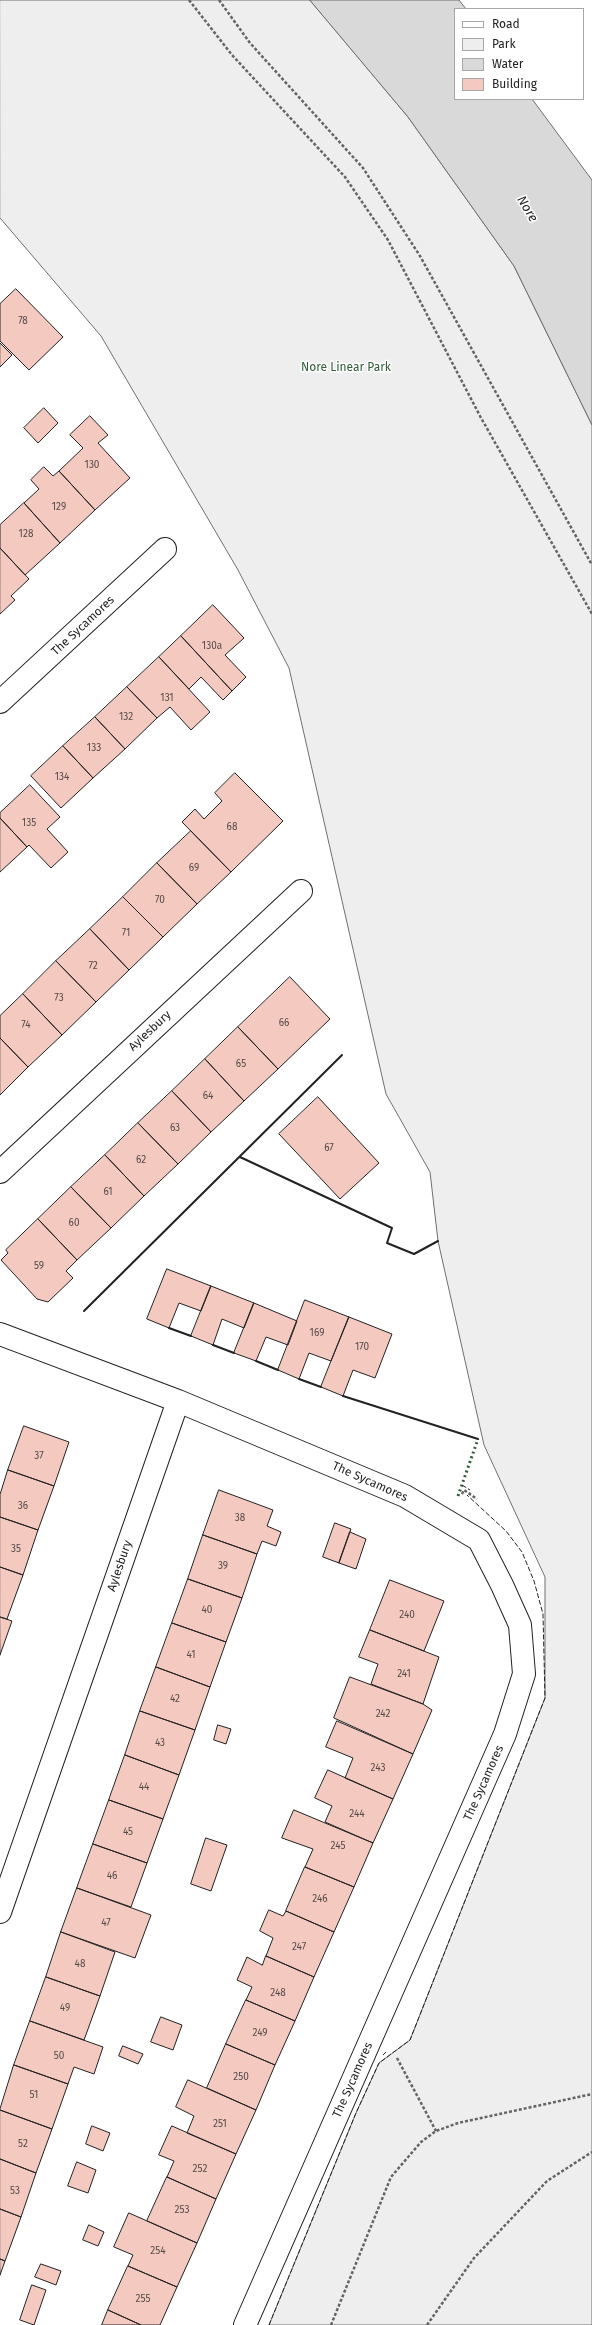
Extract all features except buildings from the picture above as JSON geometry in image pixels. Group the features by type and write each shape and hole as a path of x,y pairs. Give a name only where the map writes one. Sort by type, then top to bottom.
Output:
{"street":[{"name":"The Sycamores","path":"0,702 165,549"},
{"name":"Aylesbury","path":"0,1172 301,891"},
{"path":"0,1334 178,1401"},
{"name":"The Sycamores","path":"178,1401 405,1496 479,1540 520,1625 524,1674 505,1734 245,2325"},
{"name":"Aylesbury","path":"0,1912 178,1401"}],"path":[{"path":"189,0 232,55 345,177 388,240 480,416 592,614"},
{"path":"219,0 250,43 363,168 420,256 592,566"},
{"path":"371,2039 398,2055 397,2060 436,2131"},
{"path":"331,2325 391,2177 421,2142 436,2131 458,2122 592,2094"},
{"path":"427,2325 474,2258 546,2181 592,2152"}],"green space":[{"name":"Nore Linear Park","path":"0,0 310,0 408,117 514,266 592,425 592,2325 269,2325 356,2113 379,2063 410,2040 545,1698 545,1577 484,1445 438,1241 430,1172 386,1094 289,668 238,570 101,336 0,218"}],"water":[{"name":"Nore","path":"310,0 459,0 465,8 454,8 454,100 533,100 592,180 592,425 514,266 408,117"}],"hedge":[{"path":"458,1496 478,1439"}],"fence":[{"path":"462,1485 470,1490"},
{"path":"269,2325 356,2113 379,2063 410,2040 545,1698 543,1614 534,1581 522,1552 506,1531 467,1495"},
{"path":"383,2055 386,2052"}],"wall":[{"path":"84,1311 342,1055"},
{"path":"240,1157 392,1228 387,1243 414,1254 438,1241"},
{"path":"169,1328 191,1336"},
{"path":"213,1345 234,1353"},
{"path":"256,1361 278,1370"},
{"path":"299,1379 321,1387"},
{"path":"343,1396 478,1439"}]}
